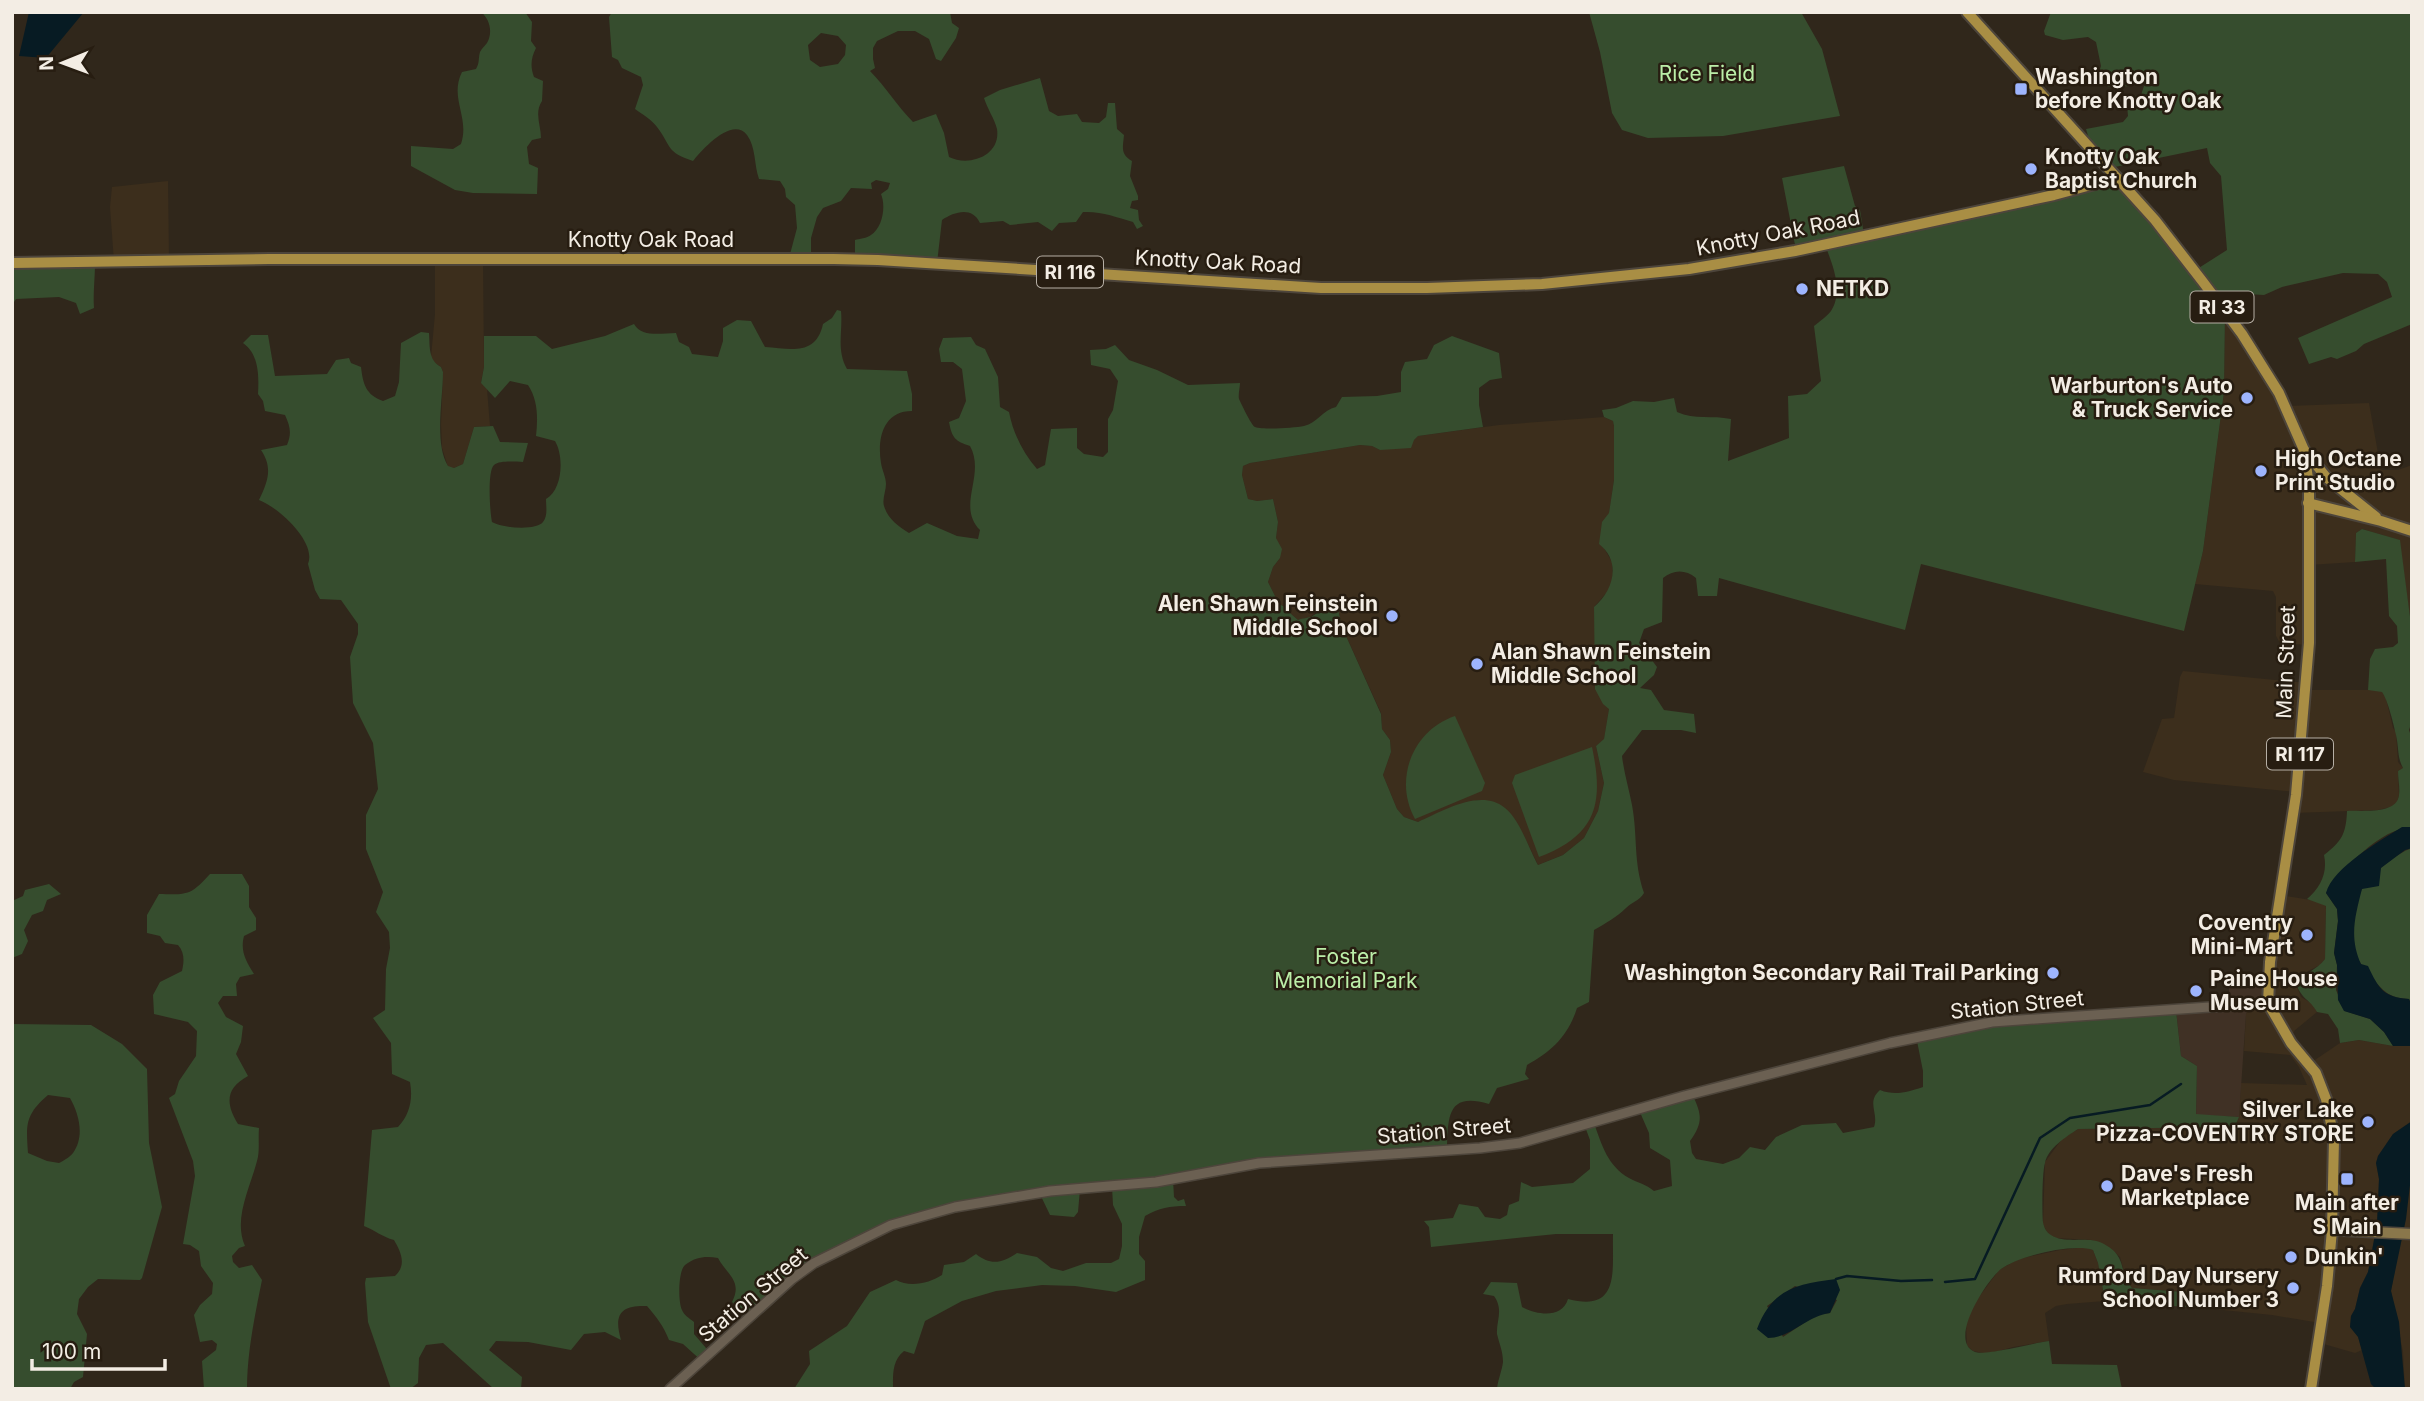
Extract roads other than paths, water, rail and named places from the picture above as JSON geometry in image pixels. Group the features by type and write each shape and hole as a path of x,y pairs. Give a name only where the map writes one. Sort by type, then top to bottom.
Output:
{"main road":[{"name":"RI 33","path":"1967,12 2155,220 2242,334 2283,400 2304,450 2309,486 2308,503 2412,531"},
{"name":"Knotty Oak Road","path":"12,263 269,259 834,259 1321,288 1542,285 1689,270 1796,251 2054,195 2117,178"},
{"name":"RI 33","path":"2304,450 2326,477 2381,521"},
{"name":"Main Street","path":"2268,1003 2270,962 2295,799 2304,714 2309,643 2308,503"},
{"path":"2268,1003 2291,1043 2316,1073 2326,1099 2334,1139 2332,1230 2327,1286 2311,1389"},
{"path":"2332,1230 2412,1234"}],"street":[{"name":"Station Street","path":"670,1389 771,1301 792,1279 814,1263 891,1225 955,1207 1029,1194 1156,1181 1259,1163 1520,1143 1890,1043 1992,1021 2268,1003"}],"water":[{"path":"29,12 84,12 46,58 19,56"},
{"path":"2402,827 2412,827 2412,848 2405,850 2381,868 2379,886 2362,889 2354,936 2361,964 2368,966 2379,986 2388,994 2409,999 2412,1006 2412,1046 2393,1046 2384,1032 2370,1019 2344,1011 2338,1000 2334,953 2337,909 2326,893 2330,883 2347,864"},
{"path":"2412,1121 2412,1168 2406,1219 2391,1291 2399,1322 2405,1389 2376,1389 2371,1384 2358,1337 2350,1327 2351,1316 2368,1272 2377,1224 2378,1156 2393,1134"},
{"path":"1836,1279 1840,1290 1830,1313 1813,1318 1777,1337 1768,1338 1757,1329 1770,1305 1787,1291 1809,1283"}],"waterway":[{"path":"1945,1282 1975,1279 2040,1138 2070,1118 2150,1105 2181,1084"},
{"path":"1836,1279 1847,1276 1901,1281 1932,1280"}],"place":[{"name":"Washington before Knotty Oak","path":"2021,89"},
{"name":"Knotty Oak Baptist Church","path":"2031,169"},
{"name":"NETKD","path":"1802,289"},
{"name":"Warburton's Auto & Truck Service","path":"2247,398"},
{"name":"High Octane Print Studio","path":"2261,471"},
{"name":"Alen Shawn Feinstein Middle School","path":"1392,616"},
{"name":"Alan Shawn Feinstein Middle School","path":"1477,664"},
{"name":"Coventry Mini-Mart","path":"2307,935"},
{"name":"Washington Secondary Rail Trail Parking","path":"2053,973"},
{"name":"Paine House Museum","path":"2196,991"},
{"name":"Silver Lake Pizza-COVENTRY STORE","path":"2368,1122"},
{"name":"Main after S Main","path":"2347,1179"},
{"name":"Dave's Fresh Marketplace","path":"2107,1186"},
{"name":"Dunkin'","path":"2291,1257"},
{"name":"Rumford Day Nursery School Number 3","path":"2293,1288"}],"park label":[{"name":"Rice Field","path":"1707,74"},
{"name":"Foster Memorial Park","path":"1346,969"}]}
